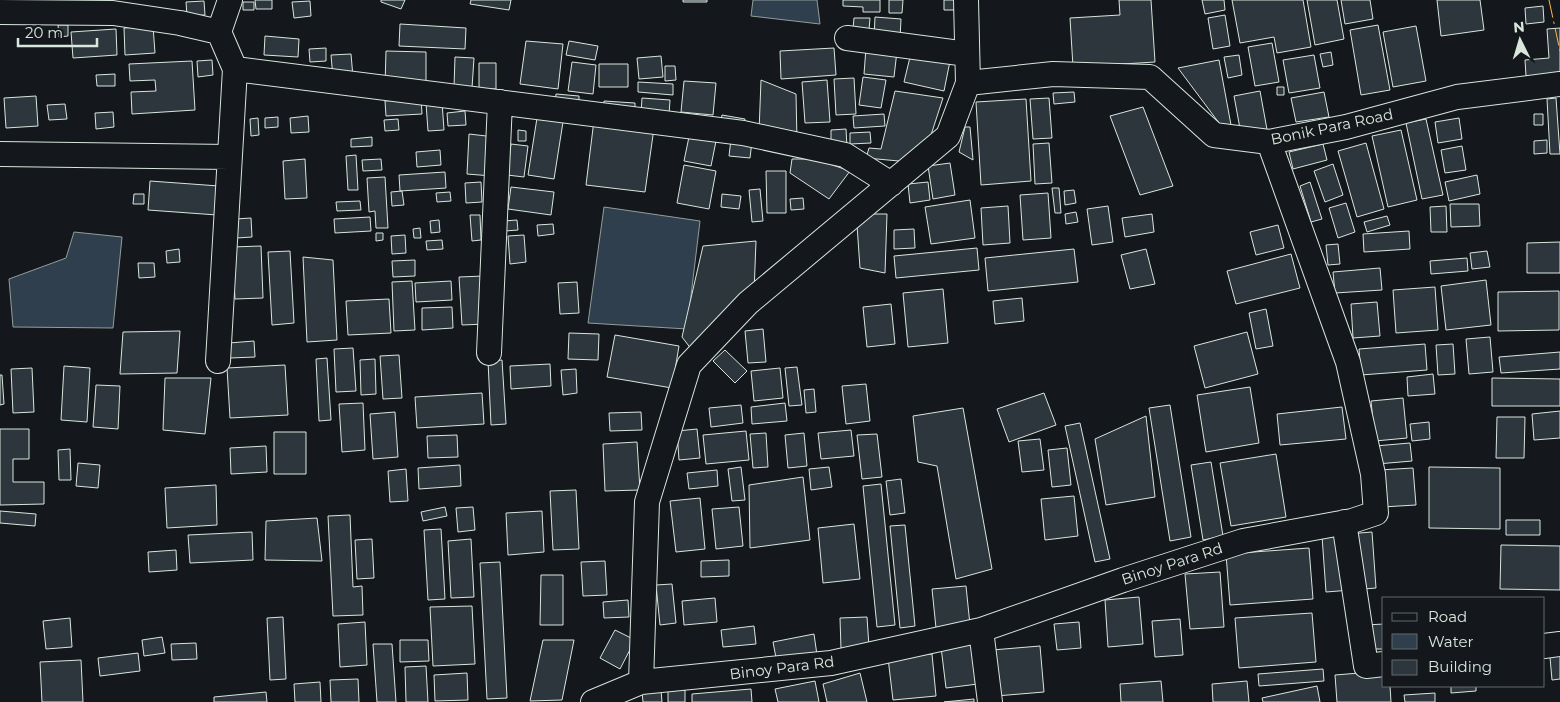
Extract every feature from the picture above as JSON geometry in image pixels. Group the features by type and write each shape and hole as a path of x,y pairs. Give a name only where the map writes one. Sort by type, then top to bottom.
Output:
{"street":[{"path":"218,361 235,69 219,32 230,0"},
{"path":"641,682 647,502 689,365 748,302 948,136 968,83 966,0"},
{"path":"0,12 113,13 180,23 219,32"},
{"path":"847,38 967,54"},
{"path":"235,69 743,133 845,155 891,184"},
{"name":"Bonik Para Road","path":"968,83 1052,74 1150,77 1214,135 1269,142 1346,127 1457,97 1560,84"},
{"path":"489,353 500,102"},
{"name":"Binoy Para Rd","path":"593,702 641,682 831,664 981,630 1123,580 1243,541 1344,522 1376,513 1373,474 1348,362 1269,142"},
{"path":"0,154 230,157"},
{"path":"1344,522 1366,666 1382,664"},
{"path":"981,630 990,702"},
{"path":"1545,646 1560,644"}],"water":[{"path":"753,0 817,0 820,24 751,16"},
{"path":"604,207 700,221 687,329 588,323"},
{"path":"74,232 122,237 113,328 13,327 9,279 66,258"}],"building":[{"path":"255,0 272,0 272,9 256,9"},
{"path":"381,0 405,0 401,9 381,2"},
{"path":"471,0 511,0 509,10 470,4"},
{"path":"683,0 707,0 707,2 683,2"},
{"path":"843,0 880,0 880,12 863,12 863,7 843,6"},
{"path":"889,0 903,0 902,13 889,13"},
{"path":"944,0 958,0 958,10 944,10"},
{"path":"1119,0 1151,0 1155,62 1073,67 1070,18 1120,15"},
{"path":"1202,0 1224,0 1225,10 1205,14"},
{"path":"1232,0 1303,0 1311,47 1277,53 1274,37 1240,43"},
{"path":"1307,0 1337,0 1344,39 1315,45"},
{"path":"1341,0 1370,0 1373,19 1345,24"},
{"path":"1437,0 1480,0 1484,30 1441,36"},
{"path":"204,1 205,15 187,16 186,2"},
{"path":"310,1 311,16 294,18 292,2"},
{"path":"243,2 254,2 254,10 243,10"},
{"path":"1543,6 1544,22 1526,24 1525,8"},
{"path":"1225,15 1230,46 1213,49 1208,18"},
{"path":"875,17 901,19 900,39 874,38"},
{"path":"854,18 870,18 869,30 853,29"},
{"path":"400,24 466,28 465,49 399,46"},
{"path":"58,25 68,25 68,36 59,37"},
{"path":"1378,25 1390,90 1361,95 1350,30"},
{"path":"153,26 155,53 125,55 124,28"},
{"path":"1416,26 1426,81 1393,87 1383,32"},
{"path":"1560,28 1560,74 1526,76 1525,60 1549,58 1547,29"},
{"path":"116,29 117,55 73,58 71,32"},
{"path":"265,36 299,39 298,57 264,55"},
{"path":"526,41 563,44 558,89 520,84"},
{"path":"569,41 598,46 595,60 566,55"},
{"path":"1272,43 1279,82 1255,86 1248,47"},
{"path":"326,48 326,61 310,62 309,49"},
{"path":"834,48 836,75 781,79 780,51"},
{"path":"866,48 897,51 894,77 864,74"},
{"path":"386,51 426,52 426,91 385,86"},
{"path":"1331,52 1333,65 1323,67 1320,54"},
{"path":"911,53 950,61 944,91 904,82"},
{"path":"351,54 353,77 333,78 331,55"},
{"path":"1239,55 1242,75 1228,78 1224,57"},
{"path":"1314,55 1320,88 1289,93 1283,60"},
{"path":"661,56 663,77 639,79 637,58"},
{"path":"455,57 474,58 472,88 454,87"},
{"path":"212,60 213,75 198,77 197,61"},
{"path":"1219,60 1231,125 1222,127 1178,68"},
{"path":"192,61 195,110 132,114 131,92 156,91 155,80 130,81 129,64"},
{"path":"572,62 596,65 593,94 568,91"},
{"path":"479,63 496,63 496,89 479,89"},
{"path":"599,64 628,64 628,87 599,87"},
{"path":"665,66 675,66 676,80 665,81"},
{"path":"115,74 115,86 97,86 96,75"},
{"path":"863,77 886,80 881,108 859,105"},
{"path":"854,78 856,114 836,115 834,79"},
{"path":"761,80 796,94 797,142 759,132"},
{"path":"827,80 830,122 805,123 802,82"},
{"path":"684,81 716,83 713,115 681,112"},
{"path":"638,82 673,84 673,95 638,92"},
{"path":"1277,87 1284,87 1284,95 1277,95"},
{"path":"895,91 943,98 930,138 913,153 899,161 866,158 869,148 881,149"},
{"path":"1260,91 1268,135 1241,134 1234,96"},
{"path":"1074,92 1075,102 1054,104 1053,93"},
{"path":"1324,92 1329,117 1296,122 1291,98"},
{"path":"556,94 579,96 579,104 555,102"},
{"path":"36,96 38,126 6,128 4,98"},
{"path":"421,98 422,114 386,116 385,101"},
{"path":"642,98 670,100 669,115 641,113"},
{"path":"1049,98 1052,138 1033,139 1030,99"},
{"path":"1556,98 1560,154 1550,154 1547,99"},
{"path":"1026,99 1031,181 981,185 976,102"},
{"path":"604,101 635,103 635,115 604,112"},
{"path":"442,102 444,130 428,131 426,103"},
{"path":"65,104 67,119 49,120 47,105"},
{"path":"1143,107 1173,186 1140,195 1110,116"},
{"path":"465,111 466,125 448,126 447,113"},
{"path":"113,112 114,127 96,129 95,113"},
{"path":"884,114 885,126 854,128 853,116"},
{"path":"1534,114 1543,114 1543,125 1534,125"},
{"path":"722,115 745,119 743,129 720,126"},
{"path":"308,116 309,132 291,133 290,118"},
{"path":"278,117 278,127 265,128 265,118"},
{"path":"258,118 259,135 251,136 250,119"},
{"path":"537,118 563,122 554,179 528,175"},
{"path":"1459,118 1462,139 1438,143 1435,122"},
{"path":"398,119 399,130 385,131 384,120"},
{"path":"1426,119 1443,195 1422,199 1406,123"},
{"path":"594,120 654,128 645,192 586,185"},
{"path":"965,127 970,127 973,160 959,152"},
{"path":"846,129 847,147 831,147 831,130"},
{"path":"518,130 526,131 526,141 518,141"},
{"path":"1401,130 1417,200 1388,207 1372,136"},
{"path":"690,132 717,136 711,166 684,161"},
{"path":"870,132 871,143 850,144 850,133"},
{"path":"469,134 495,137 492,176 467,174"},
{"path":"372,137 372,146 351,147 351,139"},
{"path":"731,139 752,141 750,158 729,156"},
{"path":"1547,140 1547,153 1534,154 1534,141"},
{"path":"1049,143 1052,183 1035,184 1033,144"},
{"path":"1366,143 1384,209 1357,217 1338,151"},
{"path":"511,144 528,146 524,177 507,175"},
{"path":"1323,144 1327,160 1293,169 1289,152"},
{"path":"1462,146 1466,170 1445,173 1441,150"},
{"path":"440,150 441,165 417,167 416,152"},
{"path":"356,155 358,190 348,190 346,156"},
{"path":"305,159 307,198 285,199 283,161"},
{"path":"381,159 382,170 363,171 362,160"},
{"path":"792,159 815,159 850,171 829,199 790,173"},
{"path":"950,163 955,195 933,199 928,166"},
{"path":"1333,164 1343,195 1325,202 1314,171"},
{"path":"684,165 716,171 709,209 677,203"},
{"path":"766,171 786,171 786,213 767,213"},
{"path":"445,172 446,188 400,191 399,175"},
{"path":"1477,175 1480,194 1449,201 1445,182"},
{"path":"385,177 388,228 376,228 375,211 369,212 367,178"},
{"path":"150,181 219,186 217,215 148,210"},
{"path":"481,182 482,202 466,203 465,183"},
{"path":"928,182 930,200 910,203 908,184"},
{"path":"1310,182 1322,219 1311,222 1300,186"},
{"path":"511,187 554,192 551,215 508,209"},
{"path":"1052,188 1059,188 1061,213 1055,213"},
{"path":"760,189 763,221 752,222 749,190"},
{"path":"1074,190 1076,203 1065,205 1064,191"},
{"path":"402,191 404,205 392,206 391,192"},
{"path":"450,192 451,201 437,202 436,193"},
{"path":"1048,193 1051,238 1023,240 1020,195"},
{"path":"134,194 144,194 144,204 133,204"},
{"path":"722,194 741,196 739,209 721,207"},
{"path":"803,198 804,209 791,210 790,199"},
{"path":"970,200 975,238 931,244 925,207"},
{"path":"360,201 361,210 337,211 336,202"},
{"path":"1346,203 1355,232 1338,238 1329,208"},
{"path":"1450,204 1479,204 1480,226 1451,227"},
{"path":"1008,206 1010,243 983,245 981,208"},
{"path":"1108,206 1113,242 1092,245 1087,209"},
{"path":"1446,206 1447,232 1431,232 1430,207"},
{"path":"1076,212 1078,222 1066,224 1065,214"},
{"path":"867,214 887,214 885,273 860,268 857,225"},
{"path":"1152,214 1154,232 1125,237 1122,218"},
{"path":"470,215 480,215 481,240 472,241"},
{"path":"1387,216 1390,225 1367,232 1364,222"},
{"path":"370,217 371,231 335,233 334,219"},
{"path":"251,218 252,237 237,238 235,219"},
{"path":"439,220 440,232 431,233 430,221"},
{"path":"517,220 518,230 505,231 504,221"},
{"path":"553,224 554,234 538,236 537,225"},
{"path":"1278,225 1284,248 1256,255 1250,232"},
{"path":"420,228 421,238 414,238 413,229"},
{"path":"914,229 915,248 894,249 894,230"},
{"path":"1409,231 1410,249 1364,252 1363,234"},
{"path":"376,233 383,233 383,240 376,241"},
{"path":"405,235 406,253 392,254 391,236"},
{"path":"524,235 526,262 510,264 508,236"},
{"path":"442,240 443,249 427,250 426,241"},
{"path":"756,241 754,293 695,354 682,337 703,246"},
{"path":"1560,242 1560,273 1527,273 1527,243"},
{"path":"1338,244 1340,264 1328,265 1326,245"},
{"path":"261,246 263,298 235,299 232,247"},
{"path":"977,248 979,270 896,278 894,256"},
{"path":"179,249 180,262 167,263 166,251"},
{"path":"1074,249 1078,282 988,291 985,258"},
{"path":"1146,249 1155,284 1130,289 1121,255"},
{"path":"290,251 294,323 272,325 268,252"},
{"path":"1487,251 1490,267 1472,269 1470,253"},
{"path":"1291,254 1300,288 1236,304 1227,271"},
{"path":"303,257 333,260 337,340 307,342"},
{"path":"1467,258 1468,271 1431,274 1430,261"},
{"path":"415,260 415,276 393,277 392,261"},
{"path":"138,263 154,263 155,277 139,278"},
{"path":"1380,268 1382,290 1335,293 1333,272"},
{"path":"484,276 486,324 462,325 459,277"},
{"path":"1486,280 1491,325 1446,330 1441,286"},
{"path":"412,281 415,330 394,331 392,282"},
{"path":"451,281 452,300 416,302 415,283"},
{"path":"577,282 579,313 560,314 558,283"},
{"path":"1435,287 1438,330 1396,333 1393,290"},
{"path":"943,289 948,343 908,347 903,293"},
{"path":"1559,291 1559,330 1498,331 1498,292"},
{"path":"1022,298 1024,321 995,324 993,301"},
{"path":"389,299 391,333 348,335 346,301"},
{"path":"1377,302 1380,336 1353,338 1351,304"},
{"path":"891,304 895,344 867,347 863,307"},
{"path":"452,307 453,328 422,330 422,308"},
{"path":"1266,309 1273,346 1256,349 1249,313"},
{"path":"763,329 766,362 748,363 745,331"},
{"path":"180,331 177,373 120,374 123,332"},
{"path":"1247,332 1258,374 1205,388 1194,346"},
{"path":"569,333 599,334 598,360 568,359"},
{"path":"615,335 679,346 672,388 607,377"},
{"path":"1490,337 1493,372 1469,374 1466,339"},
{"path":"254,341 255,357 230,358 229,343"},
{"path":"1425,344 1427,370 1361,375 1359,349"},
{"path":"1453,344 1455,374 1438,375 1436,345"},
{"path":"353,348 356,391 336,392 334,349"},
{"path":"725,350 747,371 735,383 713,361"},
{"path":"1560,352 1560,369 1501,373 1499,357"},
{"path":"399,355 402,398 383,399 380,356"},
{"path":"327,358 331,420 319,421 316,359"},
{"path":"375,359 376,394 361,395 360,360"},
{"path":"502,360 506,424 491,425 488,361"},
{"path":"550,364 551,386 511,389 510,366"},
{"path":"285,365 288,415 230,418 227,368"},
{"path":"64,366 90,368 87,422 61,420"},
{"path":"797,367 802,405 789,406 785,368"},
{"path":"32,368 34,412 13,413 11,369"},
{"path":"780,368 783,398 754,401 751,371"},
{"path":"576,369 577,393 563,395 561,370"},
{"path":"1433,374 1435,394 1408,396 1407,377"},
{"path":"0,375 2,375 4,404 0,405"},
{"path":"165,378 211,378 205,434 163,430"},
{"path":"1492,378 1560,379 1560,406 1492,406"},
{"path":"866,384 870,421 846,424 842,386"},
{"path":"96,385 120,386 118,429 93,427"},
{"path":"1250,387 1259,443 1206,452 1197,395"},
{"path":"814,389 816,412 806,413 804,390"},
{"path":"482,393 484,424 417,428 415,397"},
{"path":"1044,393 1056,425 1009,442 997,409"},
{"path":"1403,398 1407,438 1375,441 1371,401"},
{"path":"363,403 365,450 342,452 339,404"},
{"path":"785,403 787,421 752,424 751,407"},
{"path":"741,405 743,423 711,427 709,408"},
{"path":"1170,405 1191,537 1170,541 1149,408"},
{"path":"1342,407 1346,439 1280,445 1277,414"},
{"path":"963,408 992,569 956,579 937,466 918,462 913,416"},
{"path":"1560,411 1560,438 1534,440 1532,414"},
{"path":"395,412 398,457 373,459 370,414"},
{"path":"641,412 642,430 610,431 609,413"},
{"path":"1146,416 1155,497 1106,505 1095,439"},
{"path":"1497,417 1525,417 1524,458 1496,458"},
{"path":"1429,422 1430,439 1412,441 1410,424"},
{"path":"1080,423 1110,559 1095,562 1065,426"},
{"path":"0,429 29,429 29,459 13,459 13,482 44,482 44,504 0,505"},
{"path":"697,429 700,458 679,460 677,431"},
{"path":"851,430 854,456 821,459 818,433"},
{"path":"746,431 749,460 706,464 703,435"},
{"path":"274,432 306,432 306,474 274,474"},
{"path":"766,433 768,467 753,468 750,434"},
{"path":"804,433 807,466 788,468 785,435"},
{"path":"877,434 882,477 862,479 857,435"},
{"path":"457,435 458,457 428,458 427,436"},
{"path":"1040,439 1044,470 1022,472 1018,441"},
{"path":"637,442 640,490 605,491 603,444"},
{"path":"1410,443 1412,461 1377,464 1375,446"},
{"path":"266,446 267,472 231,474 230,448"},
{"path":"1067,448 1071,485 1052,487 1048,450"},
{"path":"70,449 71,480 59,480 58,450"},
{"path":"1276,454 1286,517 1231,526 1220,463"},
{"path":"1211,462 1223,536 1203,540 1191,465"},
{"path":"78,463 100,465 98,488 76,486"},
{"path":"460,465 461,486 419,489 418,468"},
{"path":"741,467 745,500 732,501 728,469"},
{"path":"829,467 832,487 811,490 809,469"},
{"path":"1429,467 1500,468 1500,529 1429,528"},
{"path":"1413,468 1416,505 1382,507 1379,470"},
{"path":"406,469 408,501 390,502 388,471"},
{"path":"717,470 718,486 689,489 687,473"},
{"path":"803,477 810,540 750,548 749,485"},
{"path":"901,479 905,513 890,515 886,481"},
{"path":"881,484 895,625 877,627 863,486"},
{"path":"216,485 217,525 167,528 165,488"},
{"path":"576,490 579,549 553,550 550,491"},
{"path":"1074,496 1078,536 1045,540 1041,499"},
{"path":"700,498 705,549 676,552 670,501"},
{"path":"445,507 447,516 423,521 421,512"},
{"path":"473,507 475,530 458,532 456,508"},
{"path":"739,507 743,546 716,549 712,509"},
{"path":"0,511 36,514 35,526 0,523"},
{"path":"542,511 544,552 508,555 506,513"},
{"path":"350,515 353,587 362,586 363,615 333,616 328,516"},
{"path":"317,518 322,561 265,560 266,521"},
{"path":"1506,520 1540,520 1540,535 1506,535"},
{"path":"854,524 860,579 823,583 818,528"},
{"path":"905,525 915,626 900,628 890,526"},
{"path":"441,529 445,599 428,600 424,530"},
{"path":"252,532 253,560 190,563 188,535"},
{"path":"1372,532 1376,588 1326,592 1322,536"},
{"path":"372,539 374,578 357,579 355,540"},
{"path":"471,539 474,597 451,598 448,541"},
{"path":"1501,545 1560,546 1560,590 1500,589"},
{"path":"1309,548 1313,599 1230,605 1226,554"},
{"path":"176,550 177,570 149,572 148,552"},
{"path":"729,560 729,576 701,577 701,561"},
{"path":"605,561 607,595 583,596 581,562"},
{"path":"500,562 507,698 487,699 480,563"},
{"path":"1220,572 1224,627 1190,629 1185,574"},
{"path":"541,575 563,575 563,625 540,625"},
{"path":"672,584 676,623 660,625 656,585"},
{"path":"966,586 970,625 936,628 932,589"},
{"path":"1139,597 1143,644 1108,647 1105,600"},
{"path":"715,598 717,622 684,625 682,601"},
{"path":"628,600 629,617 604,618 603,602"},
{"path":"472,606 475,664 433,666 430,607"},
{"path":"1312,613 1316,662 1239,668 1235,618"},
{"path":"283,617 286,679 270,680 267,618"},
{"path":"867,617 869,647 841,649 840,618"},
{"path":"70,618 72,647 46,649 43,621"},
{"path":"1180,619 1183,655 1155,657 1152,621"},
{"path":"365,622 367,665 340,667 338,624"},
{"path":"1079,622 1081,648 1057,650 1054,624"},
{"path":"1382,624 1382,649 1366,649 1365,625"},
{"path":"754,626 756,644 723,647 721,630"},
{"path":"615,630 635,640 620,669 600,658"},
{"path":"814,634 817,655 777,663 773,642"},
{"path":"162,637 165,653 144,656 142,640"},
{"path":"400,640 428,640 429,661 400,662"},
{"path":"543,640 574,640 562,700 530,701"},
{"path":"196,643 197,659 172,660 171,644"},
{"path":"373,644 392,644 396,702 377,702"},
{"path":"974,644 978,684 946,688 941,647"},
{"path":"1560,645 1560,679 1552,680 1549,646"},
{"path":"1040,646 1044,692 996,696 992,650"},
{"path":"138,653 140,671 100,676 98,658"},
{"path":"932,654 936,696 893,700 888,658"},
{"path":"81,660 83,702 42,702 40,662"},
{"path":"426,666 428,702 406,702 405,667"},
{"path":"1323,669 1324,681 1259,686 1258,674"},
{"path":"1382,671 1382,687 1390,687 1391,702 1337,702 1335,675"},
{"path":"467,673 468,700 435,701 434,675"},
{"path":"860,673 867,702 827,702 823,684"},
{"path":"358,679 359,702 331,702 330,680"},
{"path":"815,681 819,702 778,702 775,689"},
{"path":"1161,681 1163,702 1121,702 1120,684"},
{"path":"1247,681 1249,702 1213,702 1212,684"},
{"path":"320,682 321,702 295,702 294,684"},
{"path":"1317,686 1320,702 1263,702 1262,698"},
{"path":"1451,687 1476,687 1476,691 1451,693"},
{"path":"751,689 752,702 692,702 692,694"},
{"path":"661,690 662,702 643,702 642,692"},
{"path":"685,690 685,702 668,702 668,691"},
{"path":"266,692 267,702 214,702 214,697"},
{"path":"1435,693 1435,702 1405,702 1404,695"},
{"path":"974,699 974,702 944,702"}],"power":[{"path":"1549,0 1560,51"}]}
